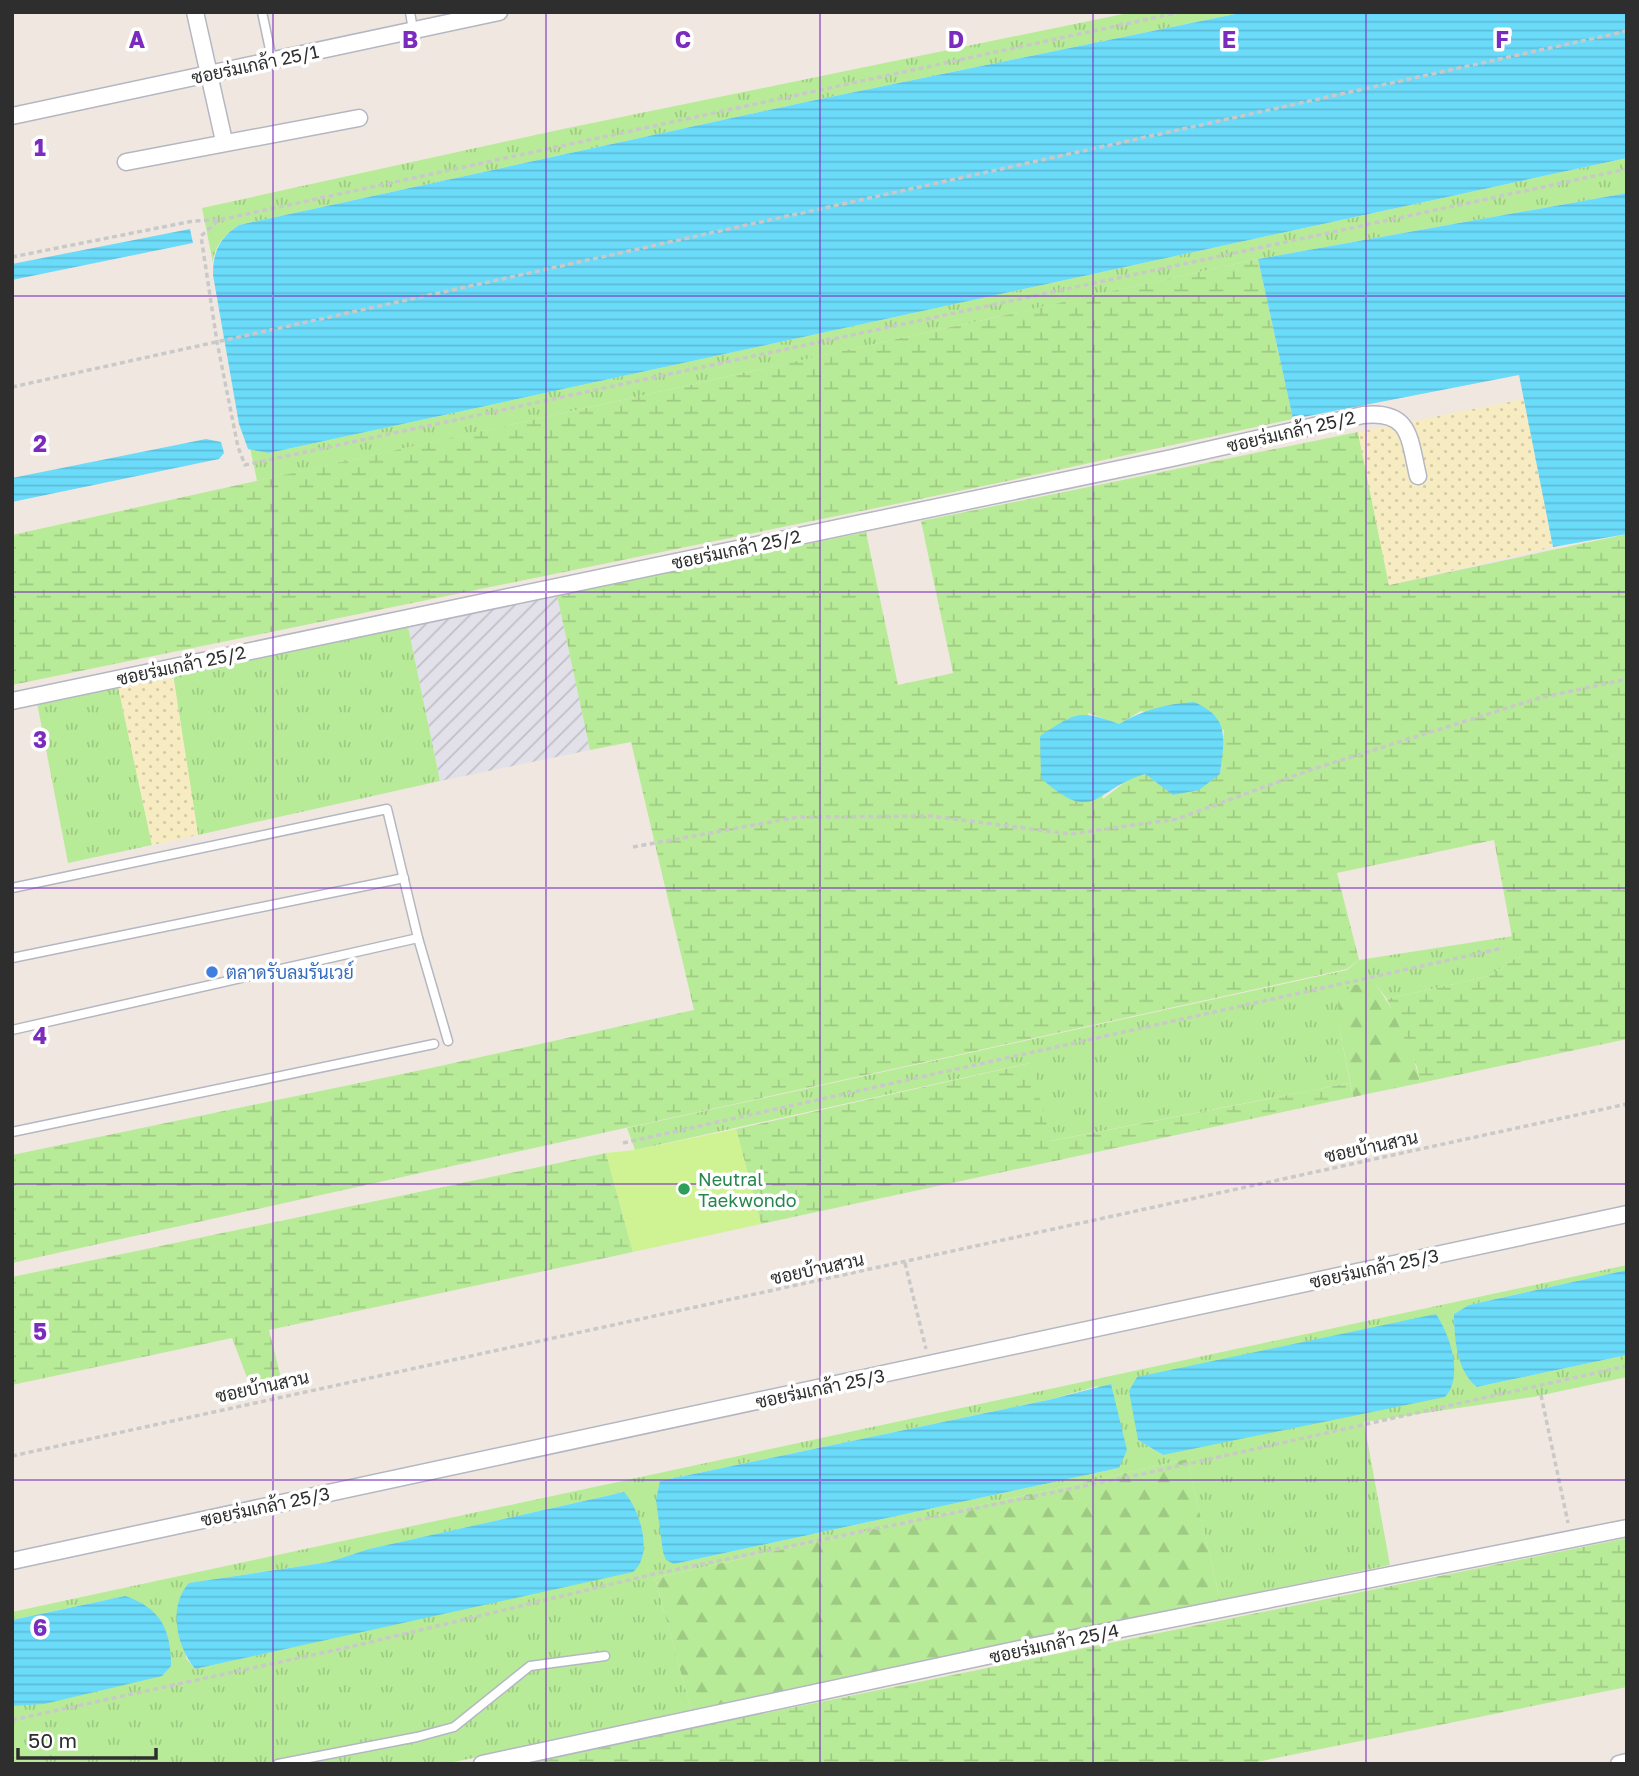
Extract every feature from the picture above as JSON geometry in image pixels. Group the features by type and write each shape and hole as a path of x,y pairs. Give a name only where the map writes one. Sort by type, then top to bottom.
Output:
{"street":[{"path":"195,12 224,141"},
{"name":"ซอยร่มเกล้า 25/1","path":"12,116 499,12"},
{"path":"126,162 224,141 359,118"},
{"name":"ซอยร่มเกล้า 25/2","path":"12,701 1158,461 1363,415 1391,414 1401,422 1408,432 1418,477"},
{"name":"ซอยร่มเกล้า 25/3","path":"12,1561 1627,1214"},
{"name":"ซอยร่มเกล้า 25/4","path":"482,1764 1015,1650 1627,1528"},
{"path":"1619,1764 1627,1762"}],"lane":[{"path":"262,12 272,60"},
{"path":"410,12 413,30"},
{"path":"12,888 387,809 418,938 448,1041"},
{"path":"12,958 404,878"},
{"path":"12,1030 418,938"},
{"path":"12,1132 434,1044"},
{"path":"278,1764 417,1737 454,1727 530,1666 605,1656"}],"path":[{"path":"12,257 193,221 219,220 1181,12"},
{"path":"12,387 1627,31"},
{"path":"219,220 201,236 217,342 238,447 245,465 1627,169"},
{"path":"633,847 798,817 931,816 1070,834 1177,820 1313,769 1539,698 1627,679"},
{"path":"622,1143 1503,948"},
{"name":"ซอยบ้านสวน","path":"12,1456 1627,1104"},
{"path":"905,1263 926,1349"},
{"path":"12,1720 354,1646 654,1574 1138,1475 1627,1366"},
{"path":"1541,1395 1572,1539"}],"shaded area":[{"path":"557,595 590,750 440,781 408,627"}],"green space":[{"path":"1133,12 1245,12 801,103 239,225 221,241 213,263 202,208 563,129"},
{"path":"1627,158 1627,193 1258,259 257,481 250,448 269,453"},
{"path":"1258,259 1293,419 998,483 12,685 12,535"},
{"path":"1358,432 1389,585 1627,534 1627,1039 1420,1083 1417,1067 1387,999 1489,976 1516,958 1494,840 1337,873 1359,960 1347,969 12,1263 12,1155 694,1010 631,742 590,750 557,595 866,532 898,685 953,673 921,521","holes":["1141,711 1224,730 1220,774 1174,795 1145,774 1129,779 1103,799 1088,713 1119,724"]},
{"path":"408,627 440,781 198,835 173,675"},
{"path":"118,686 152,845 68,863 37,703"},
{"path":"1513,936 1516,958 1489,976 1387,999 1375,984 1339,1025 1350,1083 1050,1141 1030,1063 635,1150 627,1128 1347,970 1359,960"},
{"path":"1375,984 1403,1031 1420,1083 1353,1097 1339,1025 1338,1001 1351,985"},
{"path":"1031,1063 1051,1141 1350,1083 1353,1097 761,1224 736,1129"},
{"name":"Neutral Taekwondo","path":"736,1129 761,1224 633,1252 606,1153 635,1150"},
{"path":"606,1153 633,1252 269,1330 284,1390 254,1396 232,1338 12,1385 12,1277"},
{"path":"1627,1265 1627,1270 1469,1305 1454,1314 1459,1353 1477,1387 1627,1355 1627,1377 1533,1397 1364,1422 1390,1565 1220,1600 1187,1459 655,1578 692,1713 444,1764 12,1764 12,1706 125,1596 12,1620 12,1612","holes":["1435,1314 1163,1455 1138,1440","1098,1386 1119,1468 674,1564 660,1481 1048,1400","624,1492 429,1616 195,1669 186,1658 190,1583 329,1562 370,1549"]},
{"path":"1187,1459 1220,1600 692,1713 655,1578"},
{"path":"1627,1538 1627,1687 1247,1764 514,1764"}],"sand":[{"path":"1524,399 1553,547 1389,585 1358,432"},
{"path":"173,675 198,835 152,845 118,686"}],"water":[{"path":"1245,12 1627,12 1627,158 269,453 248,449 239,424 213,275 218,246 239,225 801,103"},
{"path":"1627,193 1627,534 1553,547 1519,375 1293,419 1258,259"},
{"path":"190,229 193,243 12,280 12,264"},
{"path":"206,439 221,442 224,453 219,459 12,502 12,478"},
{"path":"1194,702 1214,715 1220,723 1223,740 1220,774 1199,790 1173,795 1145,774 1128,780 1094,800 1084,802 1059,793 1041,778 1040,736 1070,718 1094,716 1119,724 1155,708"},
{"path":"1627,1270 1627,1355 1477,1387 1470,1381 1461,1364 1456,1344 1454,1314 1469,1305"},
{"path":"1436,1314 1446,1333 1453,1356 1454,1378 1445,1397 1163,1455 1138,1440 1129,1391 1137,1377"},
{"path":"1111,1384 1127,1450 1119,1468 674,1564 666,1560 656,1500 660,1481 1048,1400"},
{"path":"624,1492 635,1509 644,1544 643,1555 633,1572 195,1669 183,1649 177,1626 178,1603 189,1583 329,1562 369,1549"},
{"path":"125,1596 147,1607 162,1622 169,1642 171,1666 162,1676 44,1704 12,1706 12,1620"}],"place":[{"name":"ตลาดรับลมรันเวย์","path":"212,972"},
{"name":"Neutral Taekwondo","path":"684,1189"}]}
